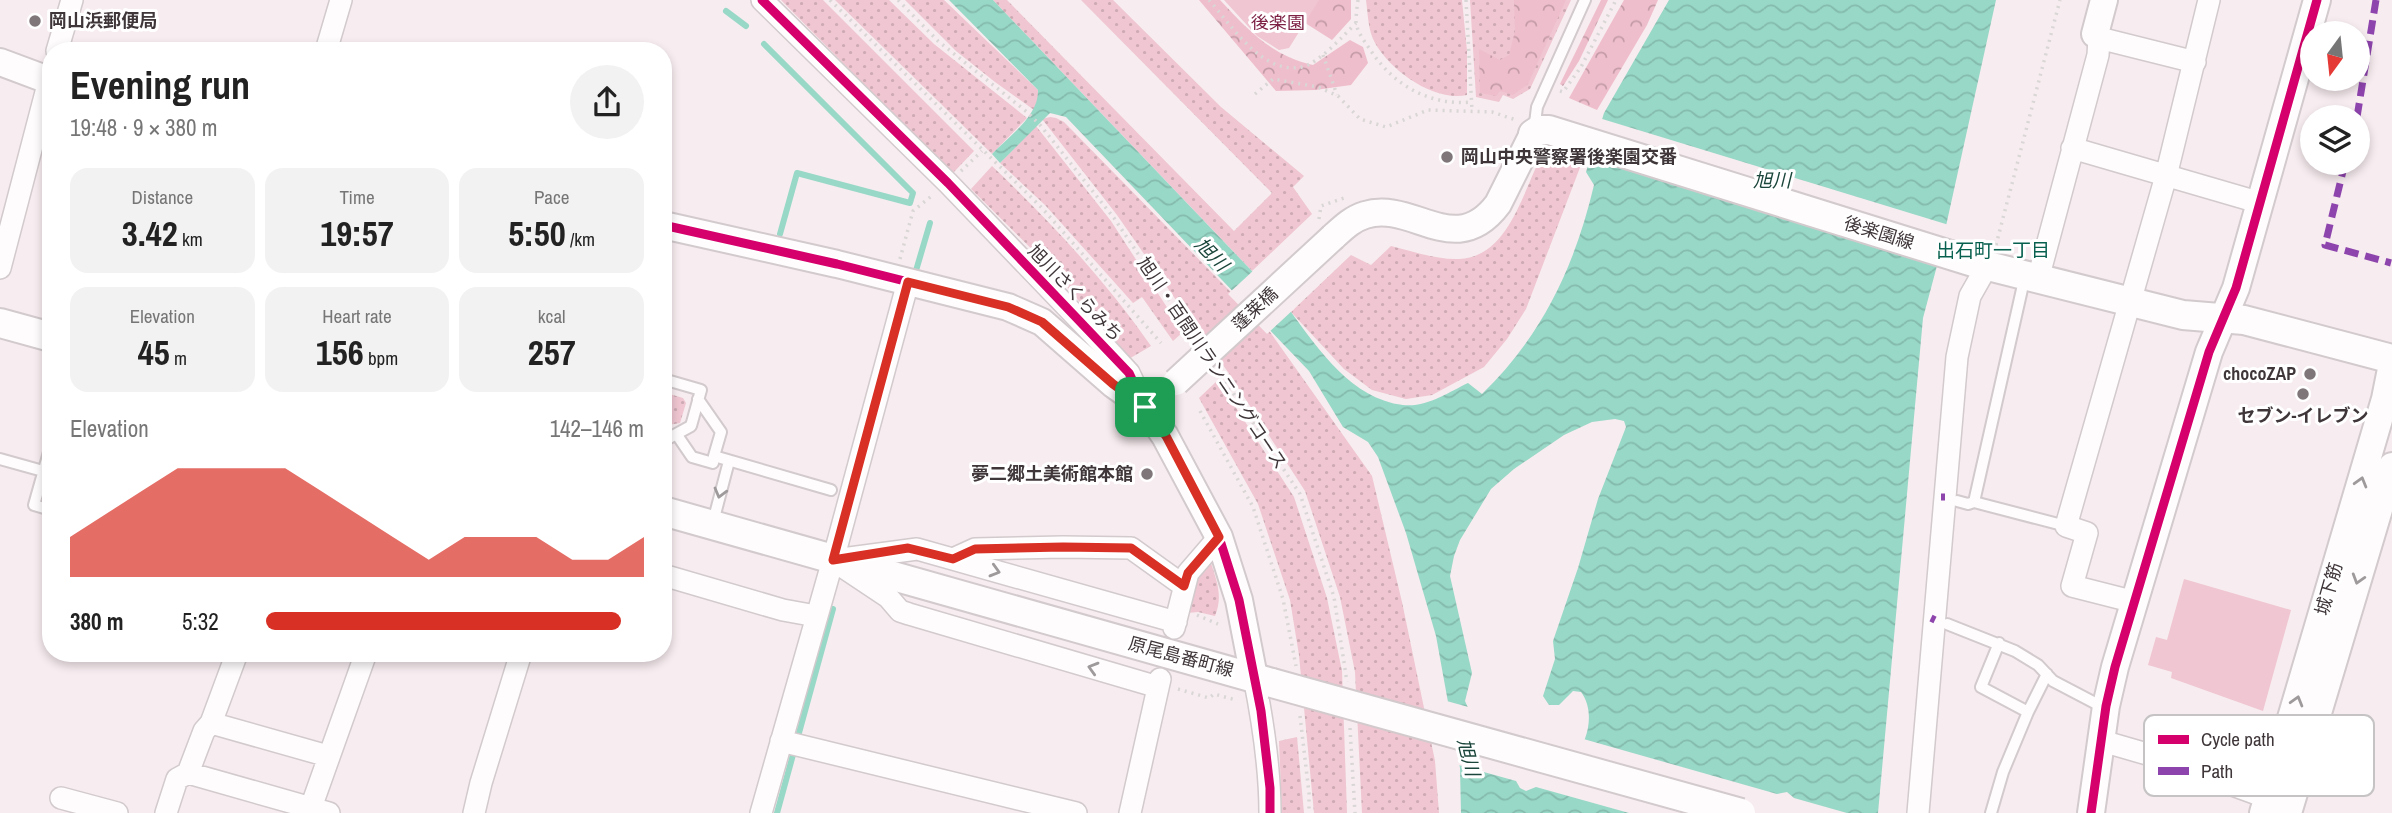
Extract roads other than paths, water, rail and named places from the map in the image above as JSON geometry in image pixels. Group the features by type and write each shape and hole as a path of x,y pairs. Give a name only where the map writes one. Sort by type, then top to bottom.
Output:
{"main road":[{"name":"後楽園線","path":"1545,133 1986,258 2032,277 2183,315 2244,320 2392,362"},
{"path":"0,323 42,335"},
{"name":"原尾島番町線","path":"672,514 833,560 1274,677 1741,813"}],"street":[{"path":"60,42 72,0"},
{"path":"329,42 341,0"},
{"name":"旭川さくらみち","path":"762,0 948,183 1129,373 1145,407 1166,436 1219,537 1239,600 1274,677"},
{"path":"2032,277 2098,55 2097,36 2104,0"},
{"path":"2134,602 2072,586 2087,533 2066,526 2166,176 2209,0"},
{"path":"2091,813 2106,706 2134,602 2209,352 2236,288 2317,0"},
{"path":"2097,36 2195,62"},
{"path":"0,62 42,75"},
{"path":"0,268 42,108"},
{"name":"蓬莱橋","path":"1145,407 1356,219 1374,213 1389,214 1447,229 1463,228 1477,223 1492,212 1545,133"},
{"path":"2072,148 2261,203"},
{"path":"672,227 1008,307 1042,322 1113,384 1145,407"},
{"path":"1918,813 1951,499 1957,356 1970,296 1986,258"},
{"path":"761,813 791,743 816,616 833,560 901,280"},
{"name":"城下筋","path":"2298,715 2382,410 2392,362"},
{"name":"城下筋","path":"2305,715 2392,466"},
{"path":"833,560 908,548 1182,621 1184,586 1188,573 1219,537"},
{"path":"953,559 975,549 1131,548 1184,586"},
{"path":"833,560 888,597 900,611 1159,683 1130,813"},
{"path":"672,578 783,610 816,616"},
{"path":"166,813 177,779 188,773 204,731 211,723 234,662"},
{"path":"188,773 316,811 328,756 363,662"},
{"path":"474,813 518,662"},
{"path":"1270,813 1265,737 1274,677"},
{"path":"211,723 328,756"},
{"path":"2102,741 2144,753"},
{"path":"791,743 1076,813"},
{"path":"2245,796 2273,808"},
{"path":"61,798 117,813"}],"lane":[{"path":"1545,133 1537,107 1585,0"},
{"path":"1974,502 2032,277"},
{"path":"672,382 701,390 691,426 672,437"},
{"path":"677,435 692,457 713,463 721,432 698,399"},
{"path":"714,456 831,490"},
{"path":"0,459 42,471"},
{"path":"712,525 729,461"},
{"path":"42,475 34,505 42,507"},
{"path":"1951,499 1969,504 1974,502 2066,526"},
{"path":"1940,621 1999,643 2038,665 2053,681 2106,706"},
{"path":"1999,643 1981,687 2028,712"},
{"path":"1991,813 2003,772 2047,674"}],"water":[{"name":"旭川","path":"949,0 993,0 1291,312 1338,370 1368,393 1385,401 1412,405 1437,398 1468,383 1482,394 1503,372 1539,324 1566,271 1586,215 1594,185 1586,172 1604,113 1669,0 1996,0 1923,318 1878,813 1461,813 1460,768 1436,636 1406,533 1378,457 1368,442 1343,427 1309,371 1066,117 1050,113 1000,163 992,154 1028,117 1034,108 1038,90","holes":["1615,419 1624,421 1626,427 1598,499 1553,641 1555,659 1543,696 1549,705 1559,705 1573,691 1581,692 1585,699 1588,725 1583,743 1574,757 1495,735 1475,723 1465,701 1472,673 1450,576 1460,540 1491,489 1514,469 1564,435 1592,422"]}],"waterway":[{"path":"726,11 746,26"},
{"path":"764,44 913,193 910,203 797,173 780,234"},
{"path":"915,274 930,223"},
{"path":"777,813 833,609"}],"place":[{"name":"岡山浜郵便局","path":"35,21"},
{"name":"岡山中央警察署後楽園交番","path":"1447,157"},
{"name":"chocoZAP","path":"2310,374"},
{"name":"セブン-イレブン","path":"2303,394"},
{"name":"夢二郷土美術館本館","path":"1147,474"}],"district":[{"name":"出石町一丁目","path":"1993,250"}],"park label":[{"name":"後楽園","path":"1278,23"}]}
